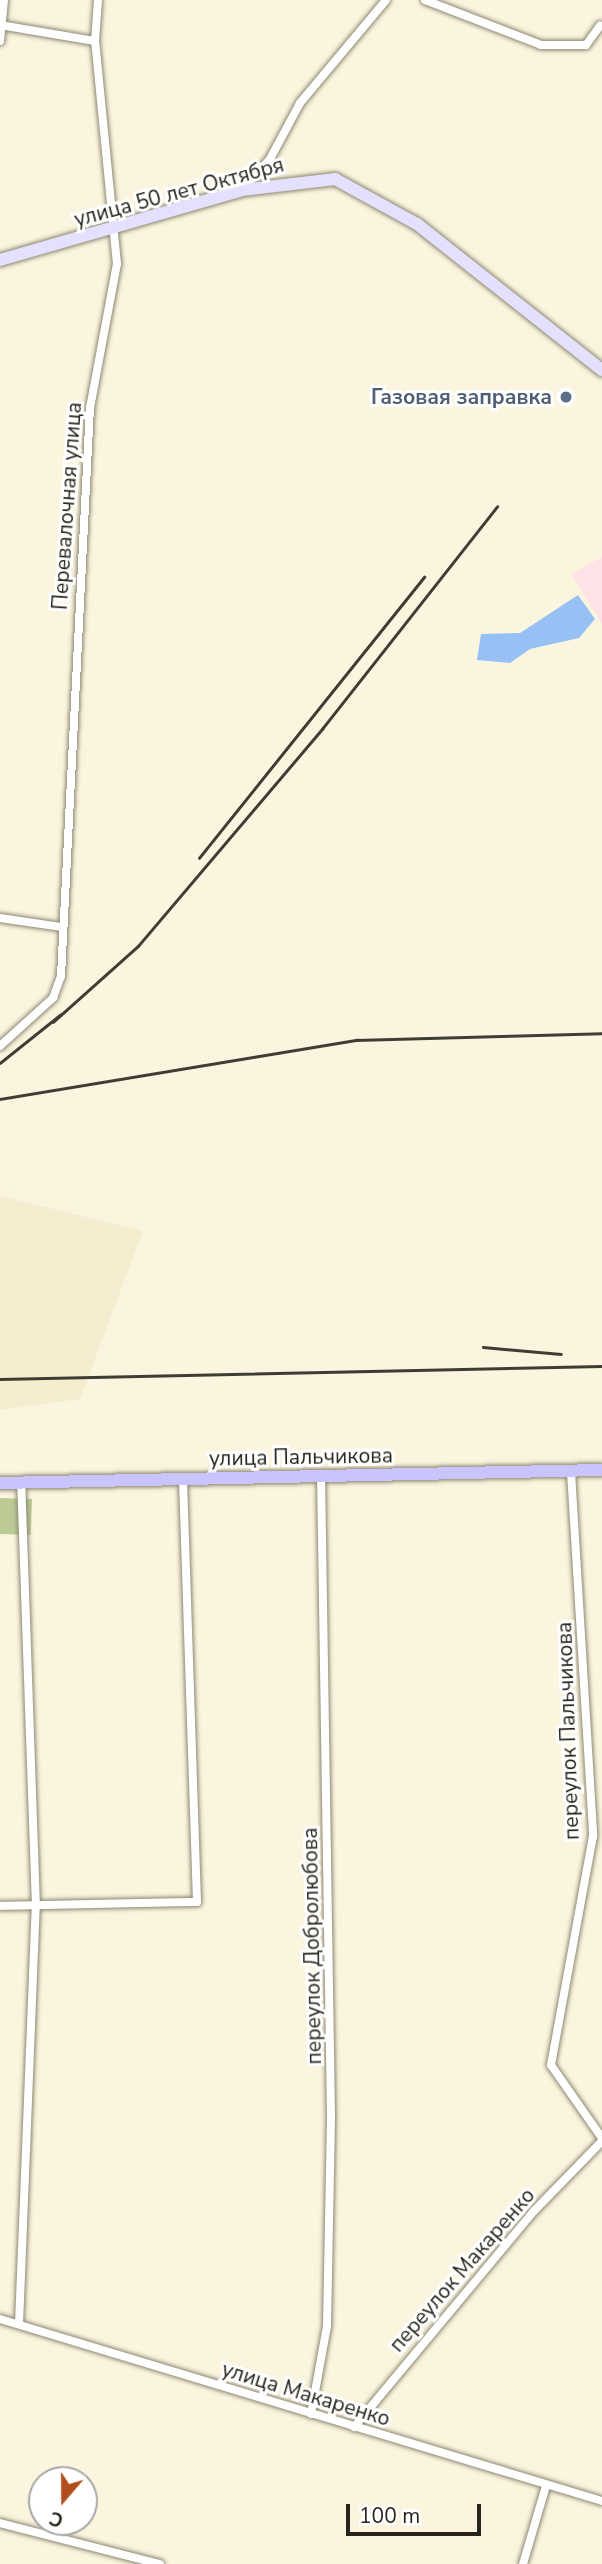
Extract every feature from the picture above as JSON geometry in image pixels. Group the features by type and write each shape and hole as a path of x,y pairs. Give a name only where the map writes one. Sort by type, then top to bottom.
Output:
{"main road":[{"name":"улица 50 лет Октября","path":"0,260 117,229 242,190 335,179 361,191 417,225 602,370"},
{"name":"улица Пальчикова","path":"0,1483 602,1470"}],"street":[{"path":"0,41 4,0"},
{"name":"Перевалочная улица","path":"0,1046 52,998 61,976 90,408 112,300 117,229 94,41 98,0"},
{"path":"242,190 270,159 300,103 386,0"},
{"path":"425,0 541,45 586,45 600,26"},
{"path":"1,25 94,41"},
{"path":"0,918 62,927"},
{"name":"переулок Пальчикова","path":"571,1472 593,1836 551,2065 602,2140"},
{"name":"переулок Добролюбова","path":"311,2414 327,2326 331,2117 320,1476"},
{"path":"0,1906 197,1902 183,1479"},
{"path":"19,2324 36,1907 22,1482"},
{"name":"переулок Макаренко","path":"354,2427 534,2211 602,2140"},
{"name":"улица Макаренко","path":"0,2319 602,2501"},
{"path":"523,2564 546,2486"},
{"path":"0,2523 160,2564"}],"shaded area":[{"path":"602,557 602,624 571,574"},
{"path":"0,1196 143,1231 80,1399 0,1410"}],"green space":[{"path":"0,1498 32,1499 31,1535 0,1534"}],"water":[{"path":"578,595 595,619 579,638 530,649 510,663 477,660 481,634 520,633"}],"railway":[{"path":"53,1022 138,946 322,729 497,507"},
{"path":"199,858 424,577"},
{"path":"0,1063 60,1015"},
{"path":"0,1099 357,1040 602,1033"},
{"path":"483,1347 561,1354"},
{"path":"0,1379 602,1366"}],"place":[{"name":"Газовая заправка","path":"566,397"}]}
